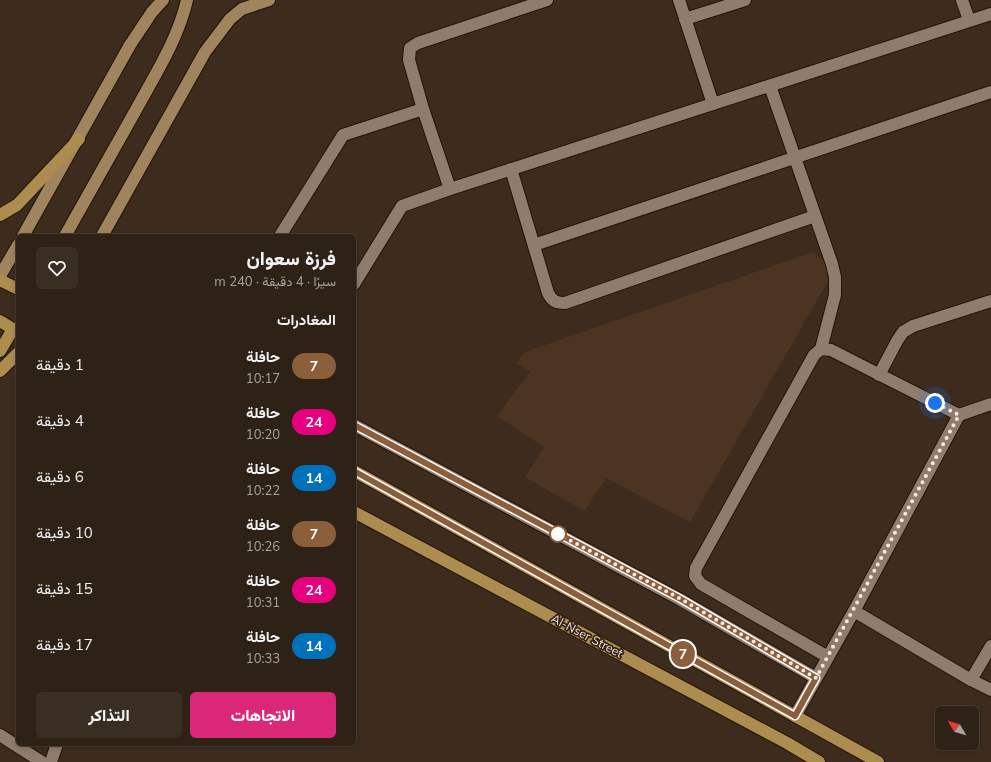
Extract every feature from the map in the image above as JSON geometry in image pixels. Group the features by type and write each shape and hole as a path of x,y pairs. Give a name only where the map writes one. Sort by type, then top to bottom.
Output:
{"main road":[{"path":"0,215 16,204 78,139"},
{"path":"0,280 16,287"},
{"path":"0,321 15,331 0,351"},
{"path":"0,371 16,355"},
{"path":"356,473 878,762"},
{"name":"Al-Nser Street","path":"356,513 780,739 819,762"}],"street":[{"path":"24,234 130,45 162,0"},
{"path":"66,234 159,68 175,37 187,0"},
{"path":"103,234 205,52 230,19 242,9 269,0"},
{"path":"450,188 423,109 409,60 410,48 418,42 547,0"},
{"path":"679,0 713,104"},
{"path":"685,19 746,0"},
{"path":"962,0 969,20"},
{"path":"356,281 402,206 450,188 991,14"},
{"path":"770,86 832,264 836,286 822,348 814,355 696,568 695,576 701,584 828,657"},
{"path":"534,245 991,92"},
{"path":"281,234 343,135 423,109"},
{"path":"511,169 548,293 551,300 558,303 565,302 816,216"},
{"path":"0,276 16,248"},
{"path":"879,375 897,341 904,332 913,326 991,301"},
{"path":"822,348 831,350 959,415"},
{"path":"795,716 854,611 959,415 991,404"},
{"path":"356,426 679,598 816,678"},
{"path":"854,611 971,680 991,690"},
{"path":"971,680 991,646"},
{"path":"0,735 16,745"},
{"path":"17,746 42,762"},
{"path":"50,762 56,746"}],"shaded area":[{"path":"813,252 835,269 690,522 606,478 584,511 525,477 544,447 497,416 530,372 516,363 525,352"}],"bus line":[{"name":"7","path":"356,426 679,598 816,678 795,716 356,472"}],"route":[{"path":"558,534 679,598 816,678 959,415 935,403"}]}
